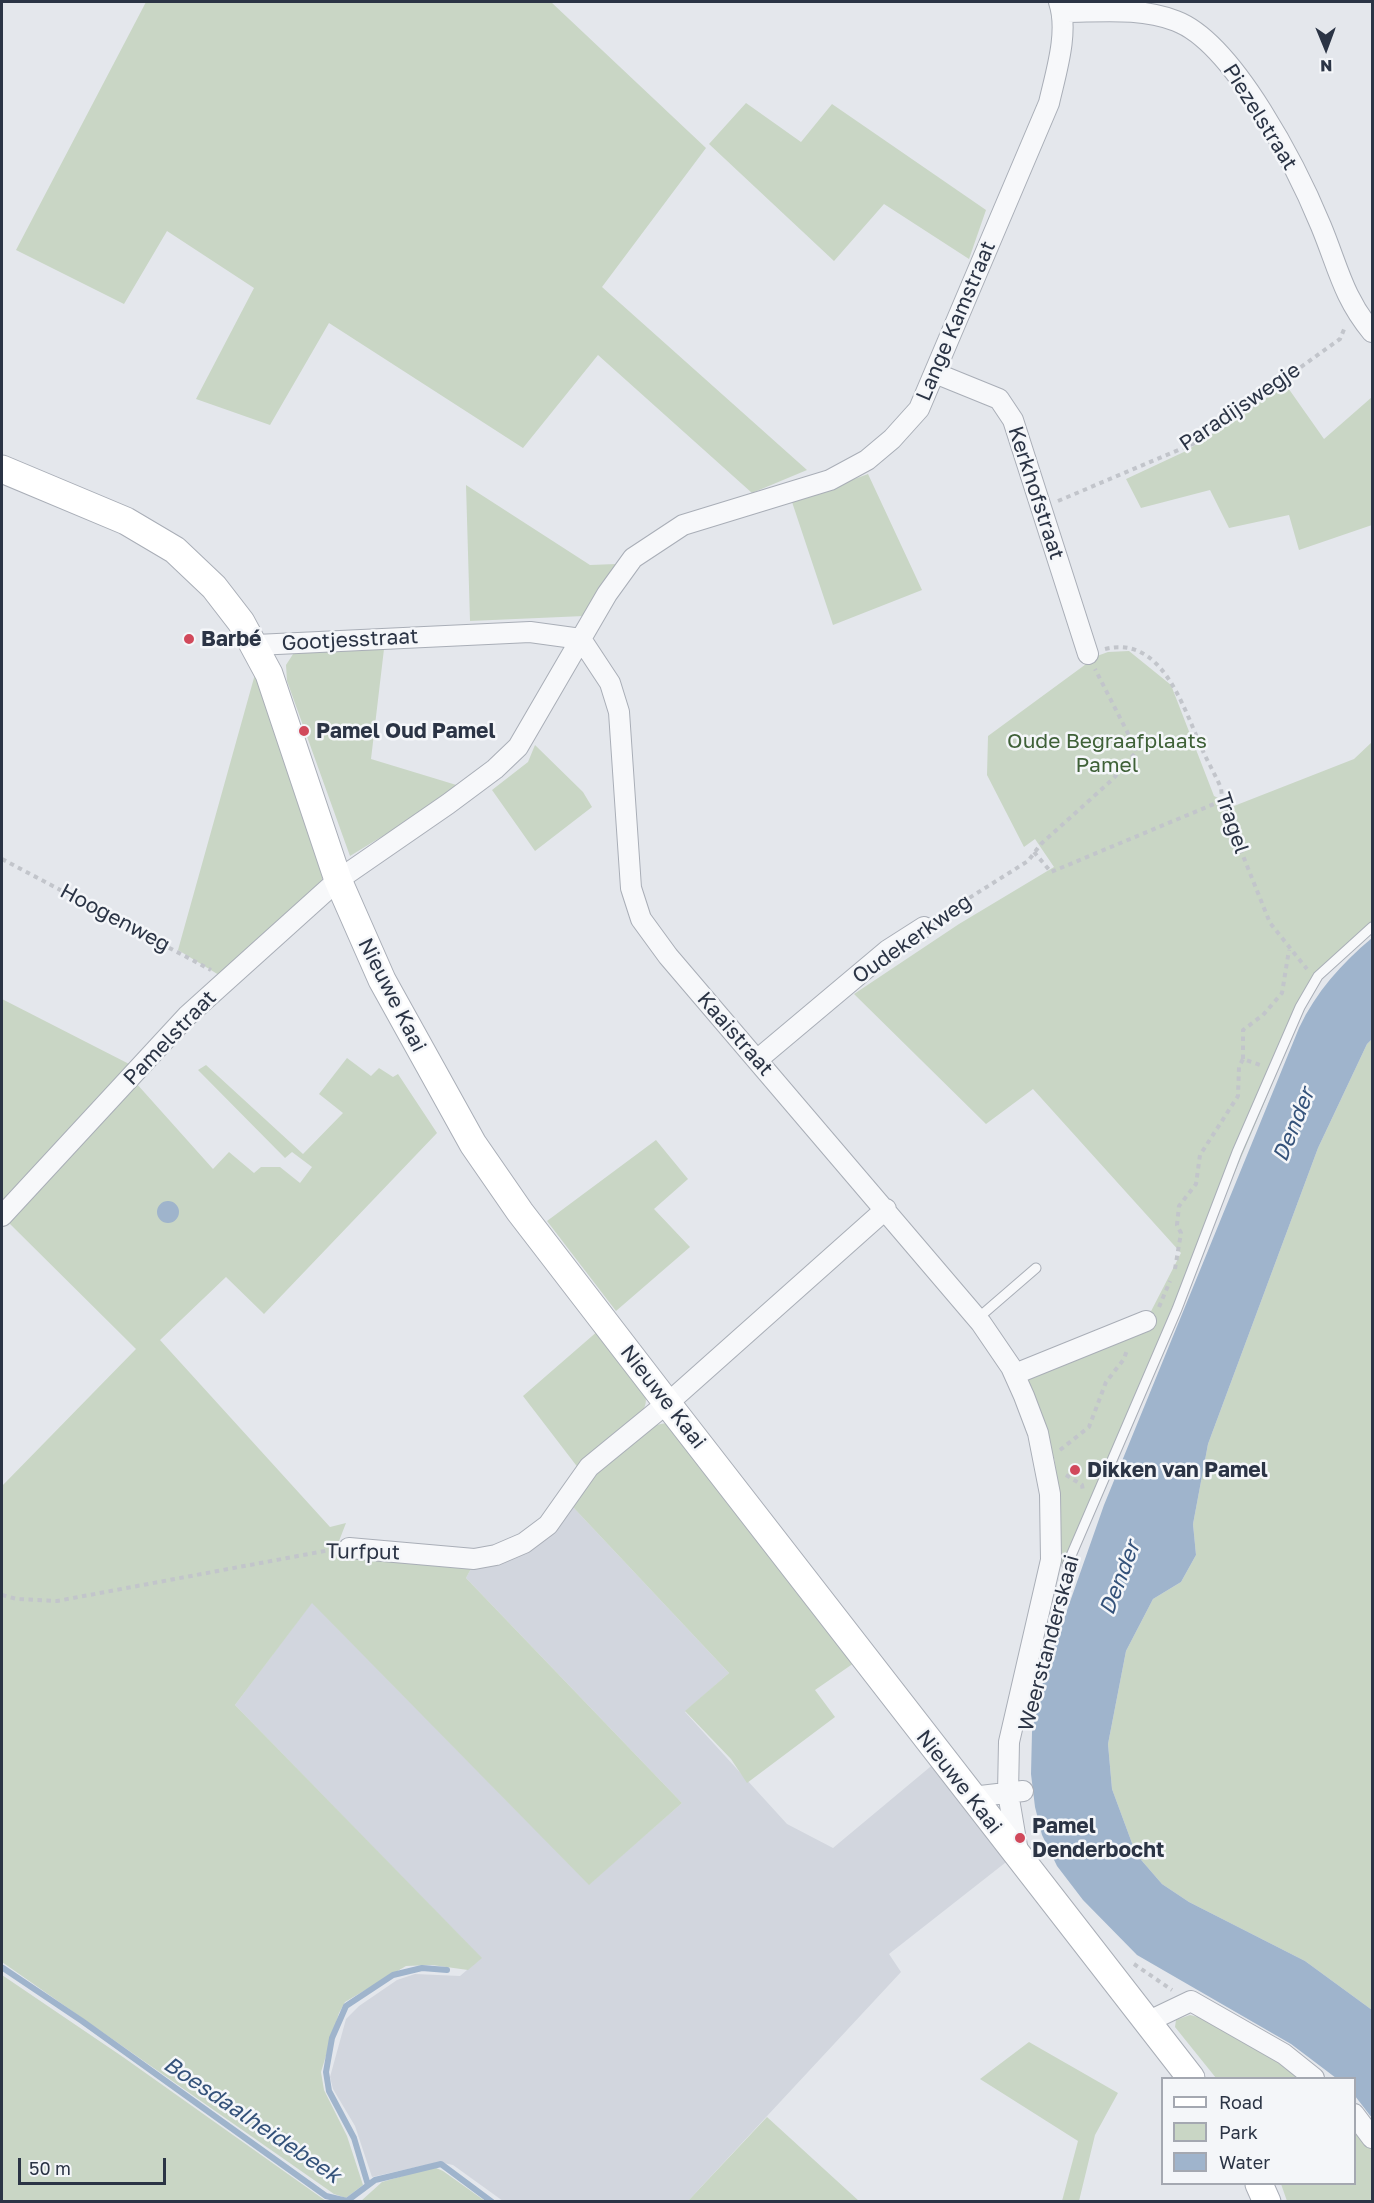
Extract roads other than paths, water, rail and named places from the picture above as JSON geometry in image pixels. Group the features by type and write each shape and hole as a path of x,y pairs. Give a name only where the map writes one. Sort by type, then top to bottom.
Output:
{"main road":[{"name":"Gootjesstraat","path":"2,470 126,521 175,550 214,587 256,645"},
{"name":"Nieuwe Kaai","path":"256,645 269,674 382,980 473,1144 520,1212 1019,1860 1189,2077"},
{"path":"1259,2185 1267,2202"}],"street":[{"name":"Piezelstraat","path":"1061,7 1141,12 1177,21 1210,43 1254,100 1310,197 1348,299 1372,332"},
{"name":"Lange Kamstraat","path":"344,876 448,804 495,769 518,747 607,594 633,558 683,525 830,480 867,460 892,439 919,409 1049,103 1058,65 1061,7"},
{"name":"Kerkhofstraat","path":"935,374 999,399 1013,420 1088,654"},
{"name":"Gootjesstraat","path":"256,645 530,632 581,639"},
{"name":"Kaaistraat","path":"581,639 610,683 619,712 631,888 641,919 668,956 886,1209 977,1319 1015,1374 1038,1433 1047,1467 1052,1529 1051,1560 1009,1742 1016,1792 1019,1860"},
{"name":"Pamelstraat","path":"2,1216 187,1016 344,876"},
{"name":"Oudekerkweg","path":"757,1060 888,950 924,927"},
{"name":"Turfput","path":"349,1548 474,1559 496,1555 524,1544 548,1525 589,1467 667,1403 886,1209"},
{"path":"1015,1374 1146,1321"},
{"path":"972,1797 1016,1792"},
{"path":"1147,2022 1191,2001 1284,2054 1312,2077"},
{"path":"1356,2117 1372,2138"}],"lane":[{"name":"Weerstanderskaai","path":"1067,1565 1177,1309 1271,1069 1300,1007 1318,976 1372,927"},
{"path":"977,1319 1036,1268"}],"water":[{"name":"Dender","path":"1372,938 1372,1039 1367,1044 1318,1148 1208,1444 1193,1524 1196,1555 1181,1582 1153,1599 1126,1651 1108,1744 1112,1789 1136,1854 1162,1884 1189,1902 1305,1961 1372,2010 1372,2118 1356,2097 1356,2077 1335,2077 1291,2044 1137,1955 1083,1900 1057,1866 1042,1835 1035,1807 1031,1774 1032,1732 1045,1673 1104,1505 1299,1028 1313,1002 1350,958"},
{"path":"168,1201 178,1208 179,1212 172,1222 168,1223 158,1216 157,1212 164,1202"}],"waterway":[{"name":"Boesdaalheidebeek","path":"3,1968 82,2021 326,2196 347,2201 375,2180 441,2164 492,2202"},
{"path":"368,2185 354,2138 329,2091 326,2072 332,2038 346,2006 393,1975 422,1968 447,1970"}],"place":[{"name":"Barbé","path":"189,639"},
{"name":"Pamel Oud Pamel","path":"304,731"},
{"name":"Dikken van Pamel","path":"1075,1470"},
{"name":"Pamel Denderbocht","path":"1020,1838"}],"park label":[{"name":"Oude Begraafplaats Pamel","path":"1107,753"}]}
